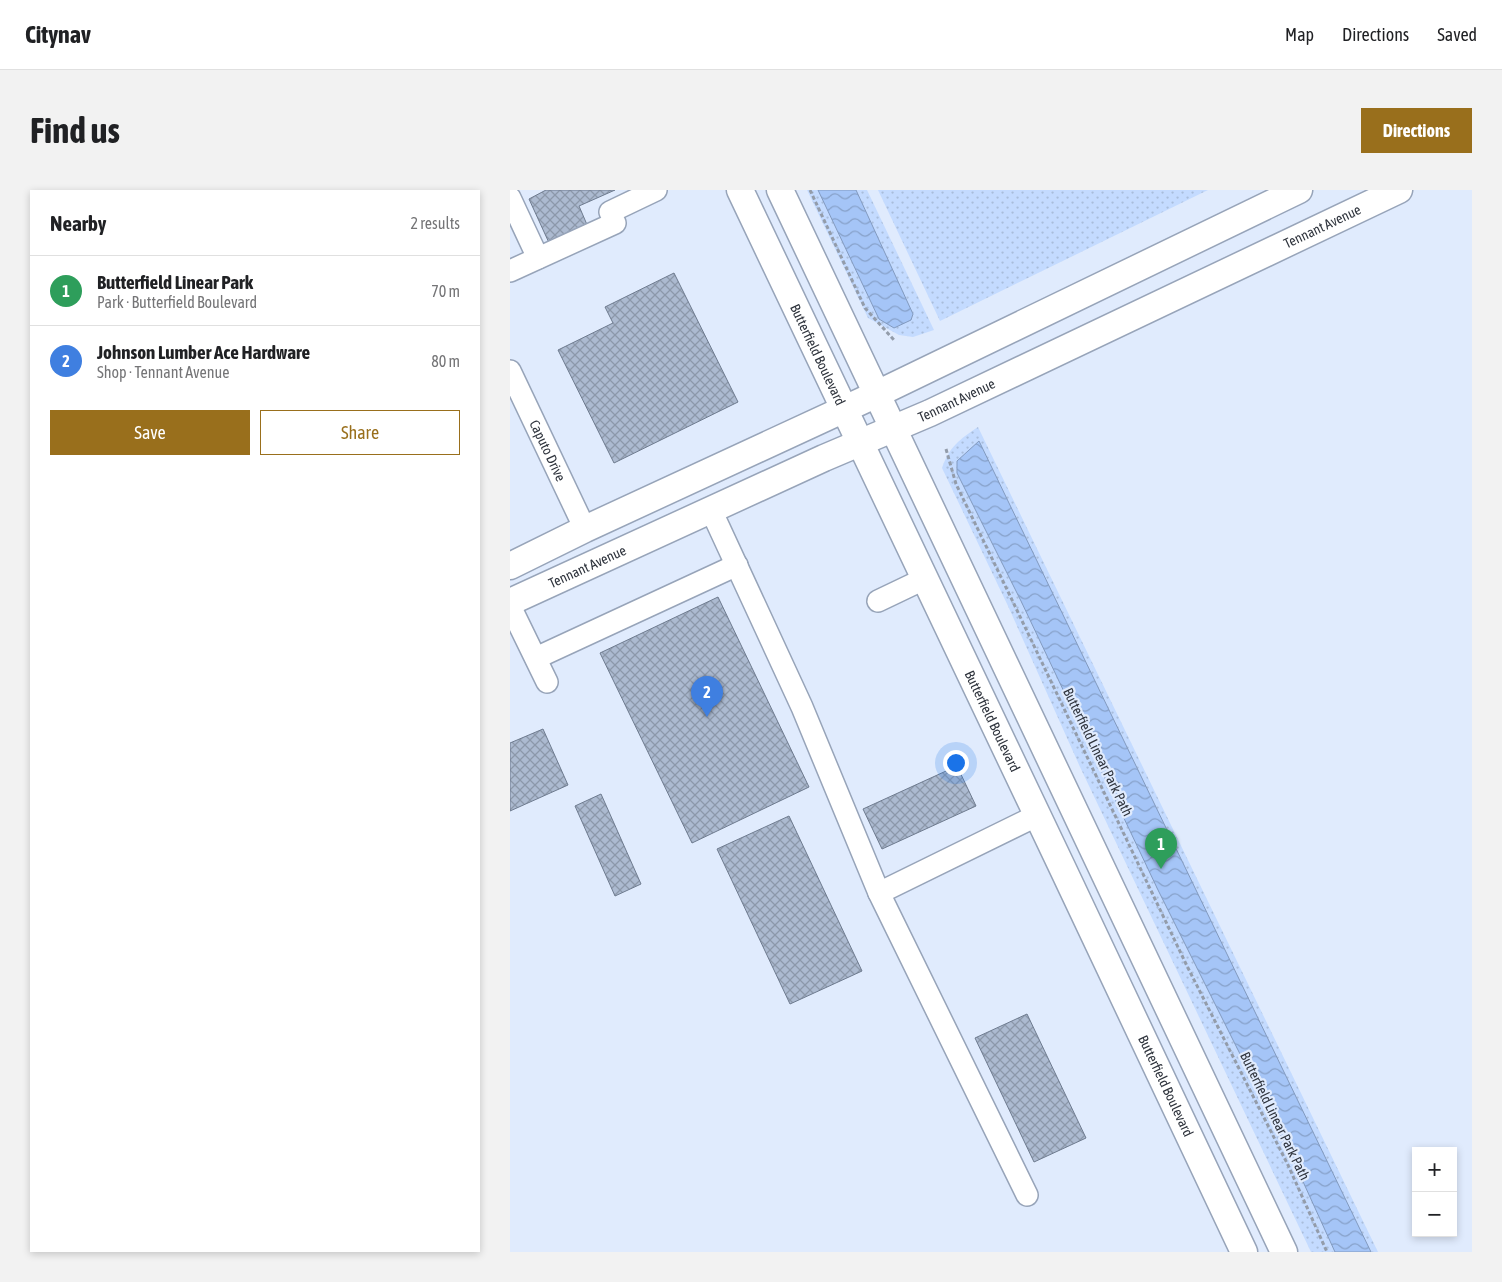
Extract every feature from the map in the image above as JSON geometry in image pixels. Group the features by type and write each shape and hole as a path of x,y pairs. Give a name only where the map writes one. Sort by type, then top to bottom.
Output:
{"main road":[{"name":"Butterfield Boulevard","path":"740,190 1244,1252"},
{"path":"780,190 1205,1082 1284,1252"},
{"path":"510,566 585,529 844,410 1299,190"},
{"name":"Tennant Avenue","path":"510,604 711,510 930,413 1399,190"}],"street":[{"path":"510,271 615,223 610,212 656,190"},
{"path":"510,198 538,258"},
{"name":"Caputo Drive","path":"510,371 585,529"},
{"path":"711,510 802,707 879,893 1027,1195"},
{"path":"536,658 737,565"},
{"path":"878,601 924,579"},
{"path":"510,604 547,682"},
{"path":"879,893 1038,815"}],"path":[{"path":"810,190 865,308 894,340"},
{"name":"Butterfield Linear Park Path","path":"946,449 956,484 1187,966 1288,1164 1326,1252"}],"shaded area":[{"path":"807,190 867,190 934,330 913,337 899,335 868,318"},
{"path":"878,190 1208,190 940,321"},
{"path":"978,427 1378,1252 1311,1252 1080,767 1008,606 942,468 948,454 956,444"}],"water":[{"path":"818,190 856,190 913,314 911,320 894,328 879,319"},
{"path":"979,441 1371,1252 1335,1252 1295,1164 1158,890 1021,601 957,473 957,461"}],"building":[{"path":"546,190 615,190 579,206 588,227 550,245 529,199"},
{"path":"674,273 738,402 614,463 558,350 613,323 605,307"},
{"path":"718,597 809,787 692,843 600,653"},
{"path":"543,729 568,785 510,811 510,743"},
{"path":"957,766 976,806 882,849 863,809"},
{"path":"601,794 641,884 615,896 575,806"},
{"path":"789,816 862,971 790,1004 717,849"},
{"path":"1027,1014 1086,1138 1034,1162 975,1038"}],"place":[{"name":"Johnson Lumber Ace Hardware","path":"707,717"},
{"name":"Butterfield Linear Park","path":"1161,869"}]}
